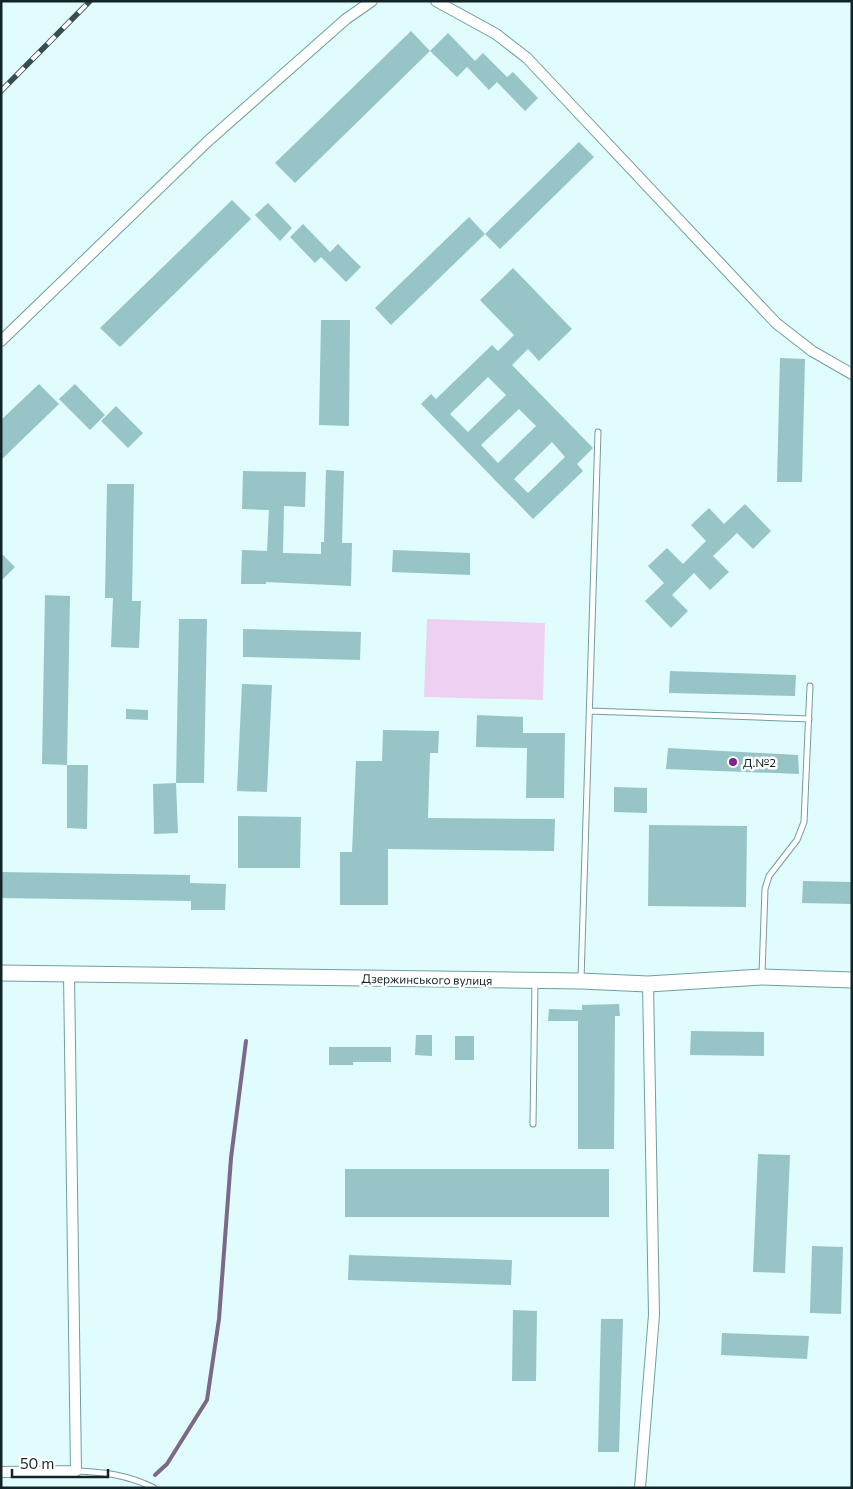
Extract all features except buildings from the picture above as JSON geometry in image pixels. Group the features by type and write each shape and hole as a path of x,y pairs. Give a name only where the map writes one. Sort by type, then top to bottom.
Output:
{"main road":[{"name":"Дзержинського вулиця","path":"1,973 581,980 648,984 762,977 852,980"}],"street":[{"path":"1,342 207,142 346,19 372,1"},
{"path":"436,1 496,34 527,58 776,323 812,351 852,374"},
{"path":"1,1472 76,1471 68,974"},
{"path":"640,1488 654,1315 648,984"}],"lane":[{"path":"581,980 598,432"},
{"path":"762,977 765,890 769,876 797,840 804,822 810,686"},
{"path":"590,711 809,719"},
{"path":"533,1124 535,980"},
{"path":"76,1471 106,1472 124,1476 154,1488"}],"shaded area":[{"path":"427,619 545,623 543,700 424,697"}],"waterway":[{"path":"155,1475 167,1464 207,1400 219,1319 231,1158 246,1041"}],"railway":[{"path":"1,91 90,1"}],"place":[{"name":"Д.№2","path":"733,762"}]}
